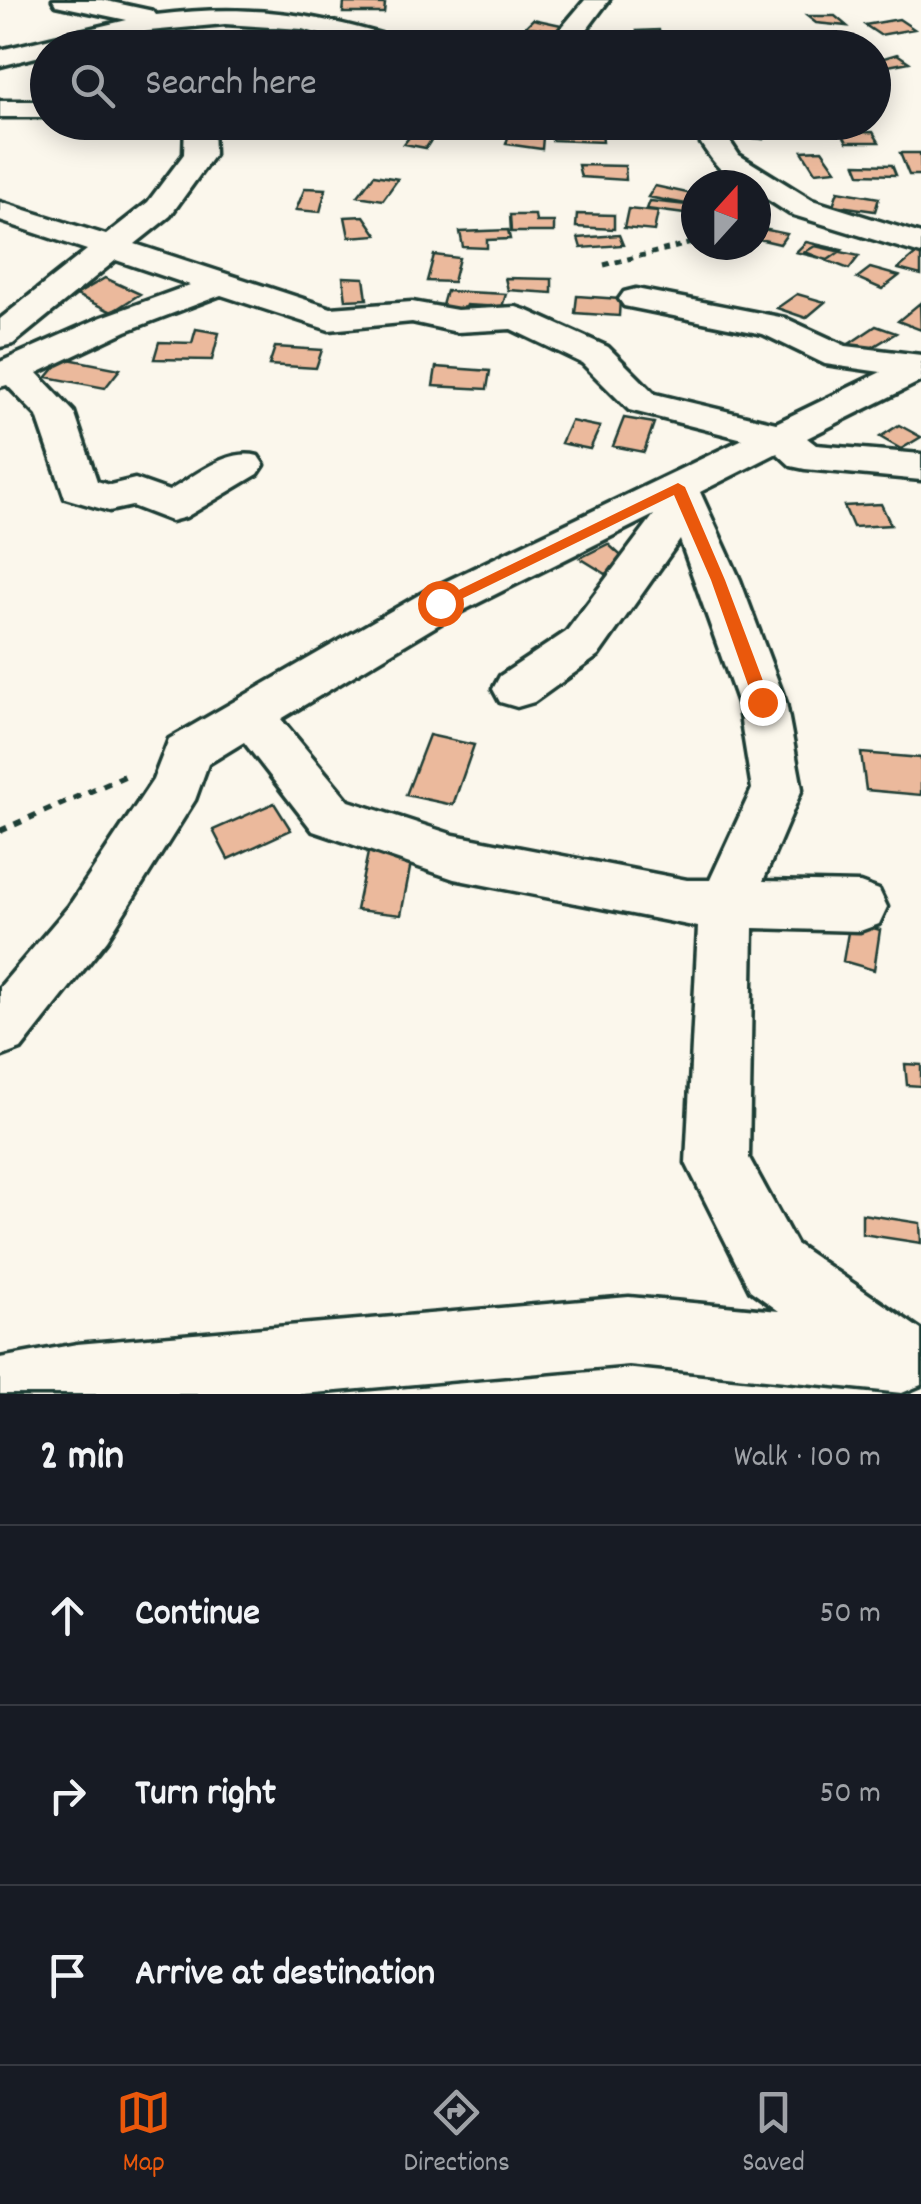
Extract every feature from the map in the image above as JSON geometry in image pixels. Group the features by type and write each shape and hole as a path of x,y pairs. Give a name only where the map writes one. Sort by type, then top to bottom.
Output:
{"street":[{"path":"65,0 188,12 309,10 356,30"},
{"path":"576,30 597,0"},
{"path":"286,30 309,10"},
{"path":"108,30 188,12"},
{"path":"0,58 30,50"},
{"path":"0,108 30,109"},
{"path":"4,361 108,250 158,209 199,155 199,140"},
{"path":"714,140 728,161 801,207 921,244"},
{"path":"0,212 328,319 412,312 457,321 516,318 595,354 642,402 781,436 805,457 921,466"},
{"path":"4,361 197,295 217,283"},
{"path":"636,299 773,324 838,356 921,366"},
{"path":"4,361 55,412 78,490 110,498 135,492 171,508 244,465"},
{"path":"0,1030 88,923 177,786 186,752 440,603 681,496 781,436 921,366"},
{"path":"517,688 582,644 681,496"},
{"path":"681,496 718,580 762,702 777,788 726,904 717,1164 773,1267 912,1360"},
{"path":"250,715 331,816 454,857 687,903 860,907"},
{"path":"0,1394 78,1379 630,1331 912,1360"}],"path":[{"path":"604,265 681,246"},
{"path":"0,831 186,752"}],"building":[{"path":"344,3 385,4 384,13 343,13"},
{"path":"807,16 835,16 847,26 816,23"},
{"path":"533,19 561,25 560,30 526,26"},
{"path":"899,19 914,29 891,33 865,25"},
{"path":"897,54 909,62 891,65 891,56"},
{"path":"407,140 431,140 426,148 404,144"},
{"path":"507,140 543,140 542,149 506,144"},
{"path":"846,140 879,142 847,142"},
{"path":"822,150 836,170 815,172 802,151"},
{"path":"900,153 920,153 921,175 909,175"},
{"path":"856,164 892,165 896,175 860,174"},
{"path":"578,165 625,166 626,180 581,177"},
{"path":"374,175 398,179 383,200 358,196"},
{"path":"655,186 681,192 681,203 648,197"},
{"path":"305,188 326,189 320,212 296,210"},
{"path":"838,191 879,198 875,211 833,205"},
{"path":"650,201 681,204 681,213 647,209"},
{"path":"628,209 658,212 654,231 624,228"},
{"path":"577,214 614,215 614,229 576,227"},
{"path":"510,215 535,215 536,222 554,222 554,232 511,232"},
{"path":"364,216 377,235 349,237 345,217"},
{"path":"508,230 510,239 487,240 487,248 463,247 460,232"},
{"path":"771,231 787,234 780,244 771,242"},
{"path":"619,235 623,245 581,248 578,238"},
{"path":"806,242 842,250 828,260 796,252"},
{"path":"815,246 859,256 849,269 805,252"},
{"path":"917,253 921,254 921,275 898,269"},
{"path":"434,255 459,258 453,282 427,281"},
{"path":"870,268 899,276 882,289 857,278"},
{"path":"343,277 364,278 367,299 346,300"},
{"path":"105,278 140,294 112,312 76,295"},
{"path":"505,278 552,279 552,293 508,290"},
{"path":"446,291 506,294 502,307 466,305 462,314 441,309"},
{"path":"797,294 825,302 806,318 777,308"},
{"path":"577,296 620,299 619,316 575,313"},
{"path":"920,303 921,330 898,321"},
{"path":"876,326 896,333 866,351 849,344"},
{"path":"196,329 219,333 212,360 154,359 159,342 192,343"},
{"path":"275,347 322,350 316,368 269,365"},
{"path":"63,358 120,369 105,388 47,377"},
{"path":"436,367 490,371 487,389 433,386"},
{"path":"624,418 654,423 644,452 613,446"},
{"path":"571,421 600,427 590,449 561,443"},
{"path":"899,425 921,437 901,449 880,437"},
{"path":"881,504 891,525 853,527 844,506"},
{"path":"608,544 628,562 606,574 580,558"},
{"path":"429,735 474,745 453,805 406,795"},
{"path":"861,753 921,758 921,795 866,790"},
{"path":"274,803 291,830 228,859 213,830"},
{"path":"369,848 413,853 401,915 356,910"},
{"path":"850,921 880,930 874,970 843,961"},
{"path":"905,1064 921,1065 921,1086 907,1085"},
{"path":"862,1214 920,1223 921,1243 862,1234"}],"route":[{"path":"440,603 678,487 718,580 762,702"}]}
